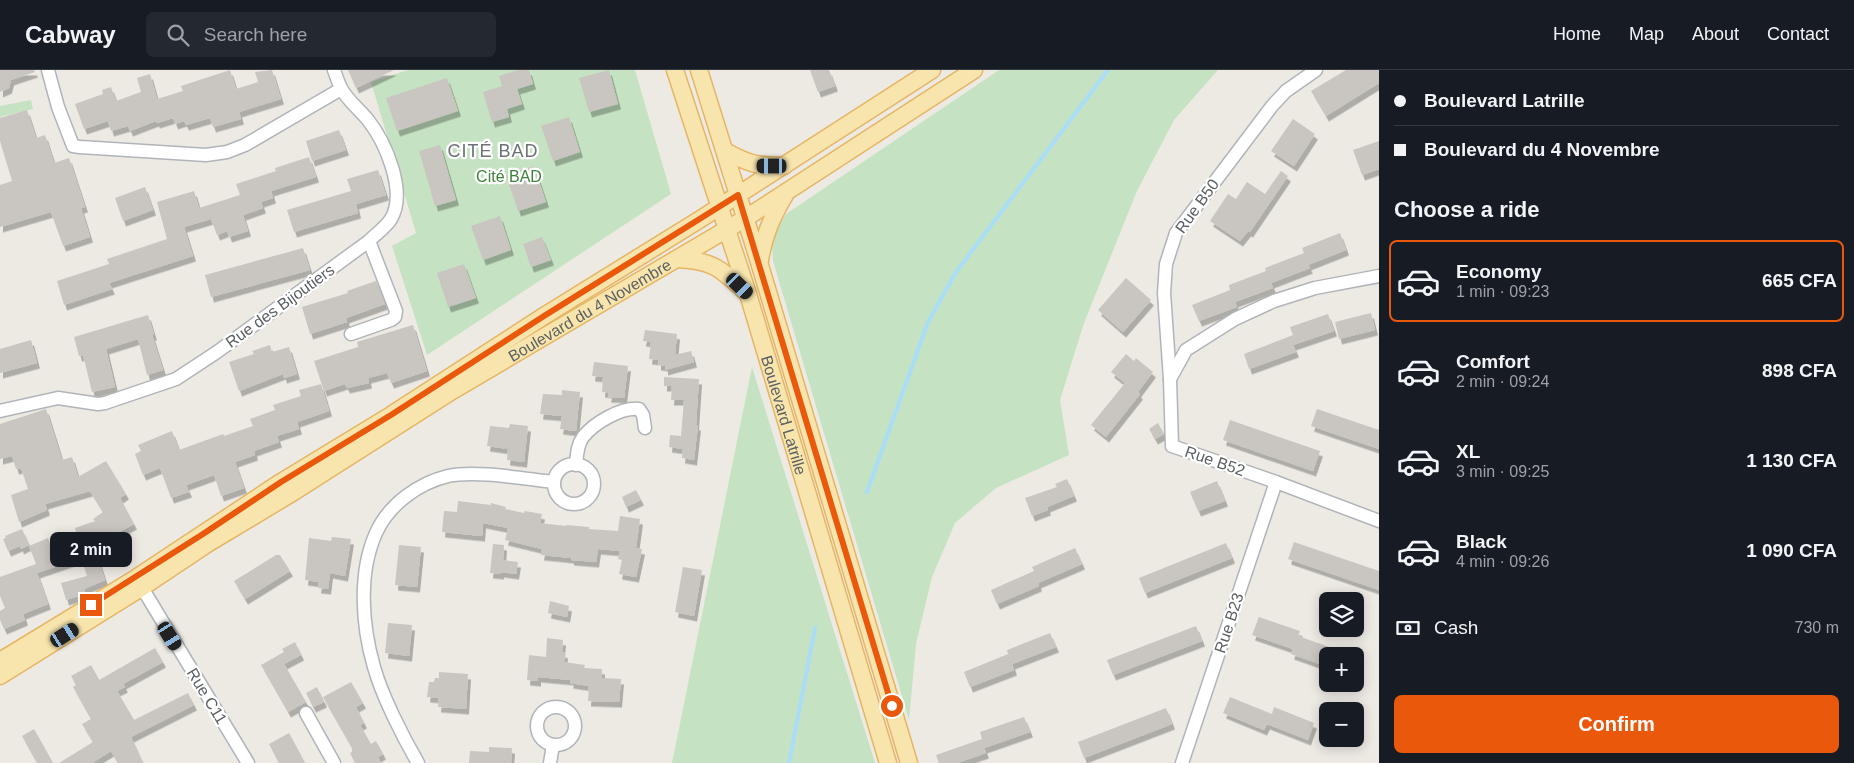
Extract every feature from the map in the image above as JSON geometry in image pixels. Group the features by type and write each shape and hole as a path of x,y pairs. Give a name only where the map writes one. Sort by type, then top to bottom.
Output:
{"main road":[{"name":"Boulevard Latrille","path":"675,70 721,206 888,763"},
{"name":"Boulevard Latrille","path":"699,70 711,111 726,151 909,763"},
{"name":"Boulevard du 4 Novembre","path":"0,676 138,583 281,482 391,415 544,316 871,111 932,70"},
{"name":"Boulevard du 4 Novembre","path":"0,661 207,544 292,493 452,391 728,229 974,70"},
{"path":"691,118 711,111"},
{"path":"726,151 746,162 760,166 784,166"},
{"path":"759,262 764,239 774,214 786,192"},
{"path":"676,259 697,260 711,264 731,278 748,294"}],"street":[{"path":"48,70 58,107 73,146 90,148 206,155 227,152 245,145 341,89"},
{"name":"Rue des Bijoutiers","path":"0,411 58,398 98,404 105,403 176,379 217,352 369,241 390,221 397,199 396,186 389,160 380,137 341,89 334,70"},
{"name":"Rue B50","path":"1170,379 1164,293 1166,264 1176,233 1272,106 1292,86 1316,70"},
{"path":"351,334 395,317 396,311 369,241"},
{"path":"1170,379 1186,350 1234,319 1274,301 1315,288 1379,276"},
{"name":"Rue B52","path":"1170,379 1172,446 1276,482 1379,521"},
{"path":"576,464 582,438 591,429 612,416 632,408 639,409 645,428"},
{"path":"576,464 589,472 593,478 594,486 586,500 572,504 564,502 558,497 554,482 556,475 561,469 568,465 576,464"},
{"path":"416,761 385,697 370,653 364,610 364,589 367,561 376,532 391,509 409,494 428,483 450,476 502,476 554,482"},
{"name":"Rue B23","path":"1182,763 1276,482"},
{"name":"Rue C11","path":"138,583 248,763"},
{"path":"306,713 334,763"},
{"path":"550,763 554,745"}],"green space":[{"name":"Cité BAD","path":"408,70 635,70 671,194 427,355 392,246 416,233 371,82"},
{"path":"999,70 1218,70 1174,120 1137,191 1084,323 1060,400 1069,455 996,488 955,523 932,577 916,644 909,720 773,261 772,246 775,231 786,214"},
{"path":"31,100 33,109 0,117 0,106"},
{"path":"752,367 875,763 672,763"}],"building":[{"path":"0,70 34,70 35,72 11,80 9,88 0,92"},
{"path":"230,70 236,89 258,82 255,72 272,70 281,99 239,112 241,119 213,127 210,118 186,125 184,121 175,124 173,118 157,123 156,121 130,131 128,126 111,131 108,121 84,129 75,104 103,94 102,90 111,87 116,101 141,92 137,78 150,74 157,99 183,91 181,86"},
{"path":"348,70 394,70 356,88"},
{"path":"518,70 529,70 533,84 517,89 522,104 507,109 509,117 492,122 483,92 502,86 499,76"},
{"path":"609,70 618,104 589,112 579,78"},
{"path":"810,70 829,70 835,86 818,92"},
{"path":"1346,70 1379,70 1379,83 1326,116 1311,91"},
{"path":"447,78 458,111 397,131 386,98"},
{"path":"27,110 36,138 45,135 54,163 69,158 85,207 81,208 90,237 63,246 51,212 0,227 0,185 12,181 0,141 0,118"},
{"path":"569,117 580,152 553,161 541,126"},
{"path":"1293,119 1315,134 1294,166 1271,151"},
{"path":"339,130 346,150 312,161 306,141"},
{"path":"1379,141 1379,169 1362,175 1353,150"},
{"path":"440,145 456,200 435,206 419,151"},
{"path":"309,157 316,177 271,191 273,198 261,202 263,208 243,215 248,231 229,237 227,231 217,235 211,219 184,227 193,256 109,283 112,289 64,305 57,281 109,264 107,259 167,239 157,202 194,191 199,208 240,195 236,184 276,171 275,168"},
{"path":"534,166 546,202 518,211 506,175"},
{"path":"378,170 386,195 356,204 358,213 294,232 287,210 351,191 347,179"},
{"path":"1281,171 1288,176 1250,232 1248,231 1240,241 1210,221 1228,194 1236,199 1247,182 1265,194"},
{"path":"145,187 153,210 123,221 115,198"},
{"path":"500,216 511,250 483,260 471,226"},
{"path":"1340,233 1346,250 1308,265 1310,268 1271,283 1273,288 1235,302 1237,307 1199,321 1192,305 1230,290 1229,285 1266,271 1265,268 1304,253 1302,248"},
{"path":"542,237 551,260 531,267 523,244"},
{"path":"303,248 310,270 211,297 205,275"},
{"path":"464,264 476,298 448,307 437,273"},
{"path":"1126,278 1151,300 1123,332 1098,310"},
{"path":"376,281 385,304 346,318 347,322 310,334 302,307 348,293 347,291"},
{"path":"1371,313 1375,330 1339,339 1335,322"},
{"path":"1328,314 1334,331 1293,345 1296,352 1249,369 1244,354 1293,335 1290,327"},
{"path":"148,315 163,370 147,375 138,339 106,349 115,387 92,392 83,355 79,356 74,337"},
{"path":"413,325 427,371 391,383 387,373 368,378 369,383 347,388 345,384 324,391 314,361 358,347 357,342"},
{"path":"645,330 677,334 675,355 691,351 694,362 665,370 665,366 658,365 658,360 649,359 651,342 643,341"},
{"path":"31,340 37,363 0,373 0,349"},
{"path":"270,345 272,352 289,347 297,374 284,378 283,374 239,391 229,362 254,354 252,351"},
{"path":"1126,354 1134,361 1136,358 1153,372 1138,392 1140,394 1106,437 1091,425 1125,383 1111,372"},
{"path":"594,362 628,366 624,398 608,397 609,393 602,392 603,377 592,376"},
{"path":"664,377 699,379 696,425 698,425 694,460 682,458 683,449 669,447 670,435 681,436 684,400 671,400 672,386 664,386"},
{"path":"321,384 329,411 297,422 299,429 277,436 279,442 254,451 255,455 235,462 244,488 221,496 214,475 186,485 189,492 171,498 160,468 143,475 135,454 141,451 138,445 172,431 179,450 223,434 224,436 253,426 250,419 275,410 273,405 301,396 299,390"},
{"path":"562,390 580,392 576,431 560,429 562,416 540,414 543,394 562,395"},
{"path":"46,409 62,460 72,457 78,477 106,461 126,494 120,498 134,524 94,546 105,580 84,589 85,594 66,600 61,583 87,576 81,558 37,573 48,604 23,614 25,620 4,629 0,620 0,611 5,608 0,596 0,577 36,564 29,546 48,538 52,548 79,541 75,528 95,521 93,519 103,512 90,491 45,504 47,510 19,522 11,495 28,489 21,468 16,469 12,456 0,459 0,424"},
{"path":"1317,409 1379,430 1379,449 1311,426"},
{"path":"1230,420 1320,451 1313,471 1223,440"},
{"path":"1158,423 1164,434 1155,439 1149,429"},
{"path":"510,424 528,426 524,462 507,460 508,449 487,446 490,426 509,428"},
{"path":"1067,479 1074,496 1047,507 1048,510 1032,516 1025,498 1057,487 1055,484"},
{"path":"1217,481 1225,501 1198,511 1190,492"},
{"path":"636,490 641,500 626,507 622,497"},
{"path":"458,501 491,505 491,503 506,507 505,509 542,514 540,523 589,527 589,529 618,531 620,516 640,519 636,548 642,549 636,577 619,574 622,560 618,559 620,551 598,549 596,562 571,560 571,558 541,555 542,549 505,540 508,528 483,523 482,536 442,532 444,511 457,512"},
{"path":"22,529 29,545 21,549 20,546 8,551 3,539 6,538 5,536"},
{"path":"332,537 351,539 345,576 330,573 328,589 318,588 319,582 305,580 309,538 331,541"},
{"path":"1294,542 1379,571 1379,590 1288,559"},
{"path":"1226,543 1232,558 1145,593 1139,578"},
{"path":"493,544 504,545 503,560 518,562 516,574 490,573"},
{"path":"399,545 421,547 417,587 395,585"},
{"path":"1075,548 1082,564 1038,583 1039,586 997,604 991,590 1034,571 1032,567"},
{"path":"276,555 280,555 290,571 245,599 234,581"},
{"path":"683,567 702,570 694,616 675,612"},
{"path":"550,601 569,606 567,617 548,613"},
{"path":"1259,617 1300,631 1298,636 1329,647 1319,647 1319,664 1291,654 1293,649 1252,635"},
{"path":"388,623 412,625 409,656 385,653"},
{"path":"1196,626 1202,641 1113,675 1107,660"},
{"path":"1050,633 1056,647 1012,664 1014,670 970,687 964,672 1008,654 1007,650"},
{"path":"547,638 563,640 562,652 565,653 564,662 585,665 584,668 602,669 602,678 621,679 619,702 588,701 589,686 570,683 571,680 538,677 538,681 527,680 529,655 546,657"},
{"path":"295,642 301,655 284,664 306,702 288,712 261,665 284,652 282,649"},
{"path":"155,648 163,662 123,684 125,687 117,691 134,720 188,693 194,705 131,737 143,763 118,763 111,751 92,763 59,763 93,742 82,724 91,719 73,687 76,685 71,676 91,665 99,680"},
{"path":"439,672 468,674 466,709 438,707 439,698 427,697 429,682 434,682 435,678 439,678"},
{"path":"351,682 363,703 356,707 364,723 360,725 371,744 376,741 383,754 378,757 381,763 355,763 350,753 352,748 323,697"},
{"path":"317,687 324,702 313,707 306,693"},
{"path":"1230,697 1272,714 1274,707 1314,723 1308,740 1267,724 1264,730 1223,713"},
{"path":"1166,708 1172,724 1084,758 1078,742"},
{"path":"1024,717 1030,732 984,748 986,753 957,763 939,763 936,755 982,739 980,732"},
{"path":"34,729 53,763 37,763 22,736"},
{"path":"289,733 305,763 279,763 269,744"},
{"path":"489,747 512,748 511,763 469,763 470,751 489,752"}],"waterway":[{"path":"867,492 928,322 956,272 1108,70"},
{"path":"789,763 815,628"}],"district":[{"name":"CITÉ BAD","path":"493,151"}],"route":[{"path":"91,605 136,578 281,482 391,415 544,316 738,195 892,706"}]}
